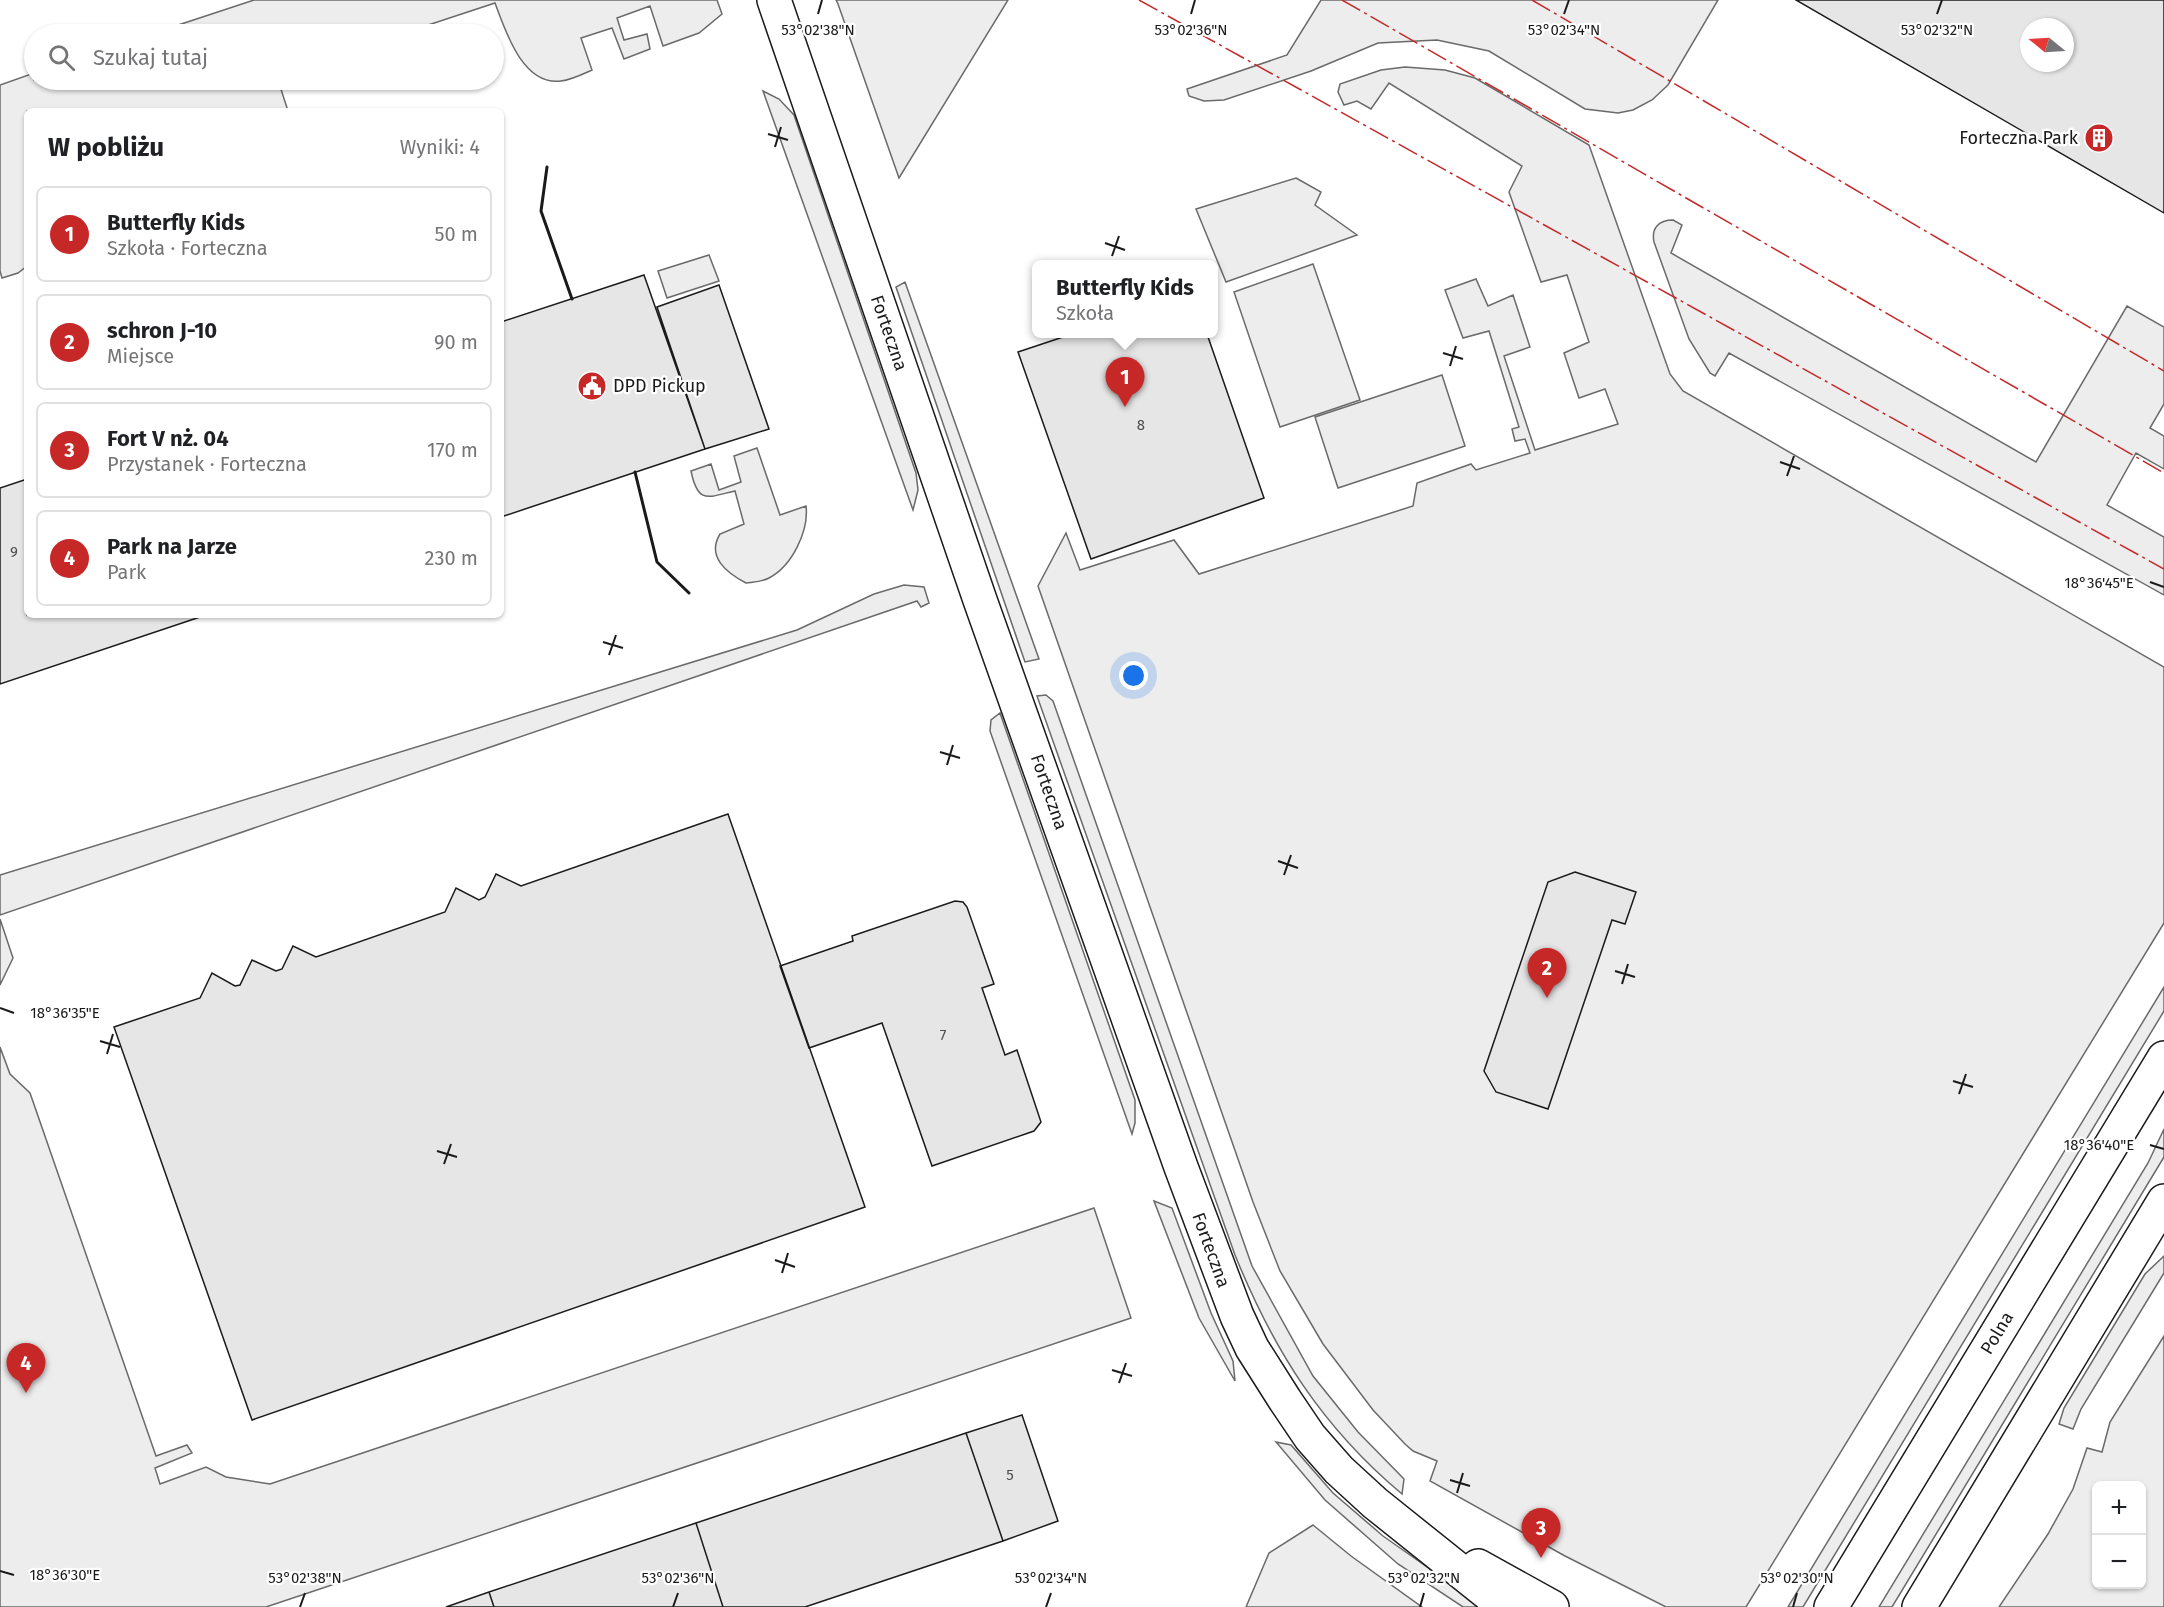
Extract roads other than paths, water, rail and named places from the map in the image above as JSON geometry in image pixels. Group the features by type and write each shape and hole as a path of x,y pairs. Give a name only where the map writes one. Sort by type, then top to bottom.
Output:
{"street":[{"name":"Forteczna","path":"774,0 976,589 1225,1289 1252,1348 1310,1437 1339,1470 1375,1503 1505,1607"},
{"name":"Polna","path":"1831,1607 2164,1058"},
{"path":"1919,1607 2164,1201"},
{"name":"Forteczna","path":"1412,1532 1552,1607"}],"place":[{"name":"Forteczna Park","path":"2099,138"},
{"name":"DPD Pickup","path":"592,386"},
{"name":"Butterfly Kids","path":"1125,407"},
{"name":"schron J-10","path":"1547,998"},
{"name":"Park na Jarze","path":"26,1393"},
{"name":"Fort V nż. 04","path":"1541,1558"}]}
